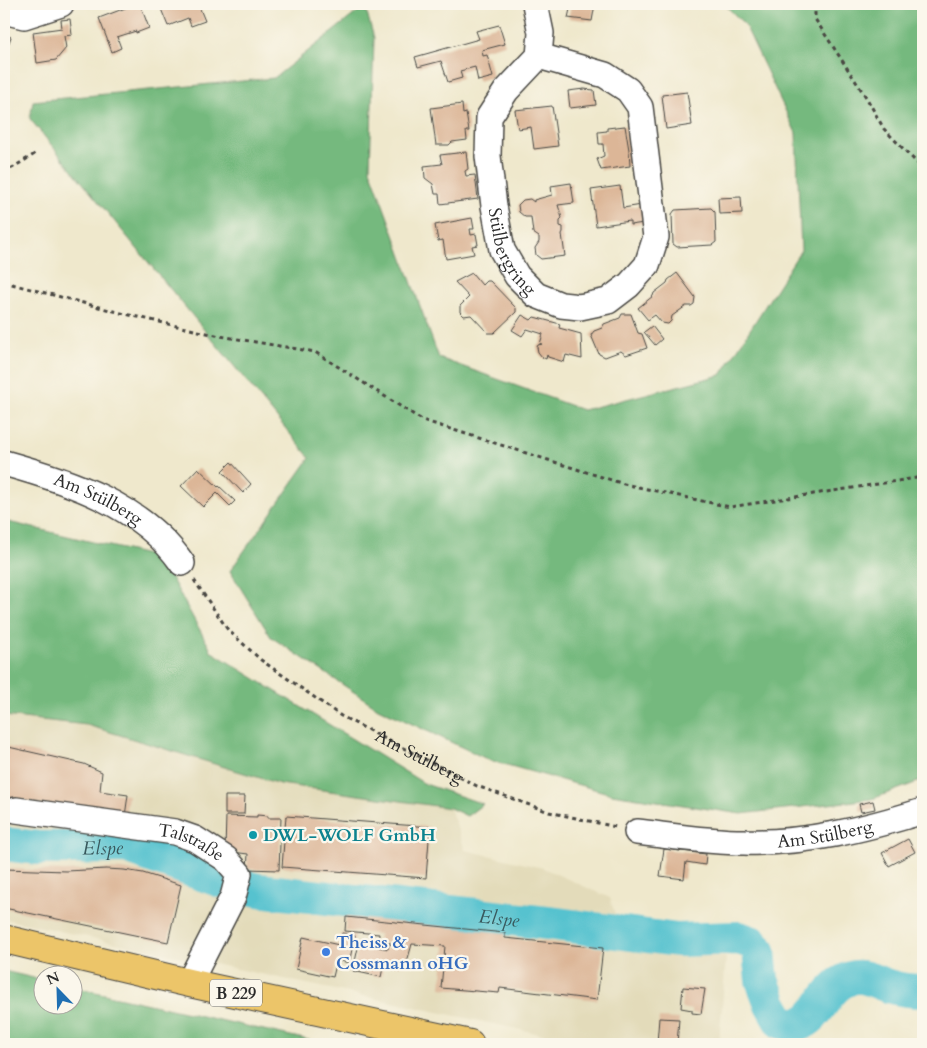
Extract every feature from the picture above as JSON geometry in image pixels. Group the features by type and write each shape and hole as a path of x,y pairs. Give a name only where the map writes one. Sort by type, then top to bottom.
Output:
{"main road":[{"name":"B 229","path":"4,939 190,983 470,1044"}],"street":[{"path":"4,11 24,16 61,4"},
{"path":"535,4 541,33 539,56"},
{"name":"Stülbergring","path":"539,56 605,75 628,90 640,107 656,237 647,265 629,285 608,301 580,307 561,305 536,295 517,276 502,250 488,156 489,117 506,91 539,56"},
{"name":"Am Stülberg","path":"4,463 52,476 93,493 118,507 139,520 165,542 182,563"},
{"name":"Talstraße","path":"16,810 175,832 195,840 226,858 236,885 190,983"},
{"name":"Am Stülberg","path":"637,832 744,842 815,839 882,824 923,811"}],"path":[{"path":"815,4 815,19 866,97 884,129 923,169"},
{"path":"4,173 38,152"},
{"path":"4,282 125,314 220,336 315,352 422,420 624,484 730,507 923,477"},
{"name":"Am Stülberg","path":"182,563 228,630 262,660 341,716 477,786 549,812 637,832"}],"shaded area":[{"path":"4,716 87,725 280,784 450,808 465,850 543,868 610,898 625,947 726,957 719,1044 587,1044 4,919"}],"green space":[{"path":"724,4 912,4 923,17 923,780 872,799 741,814 612,794 489,760 378,708 271,637 230,571 310,458 30,119 33,101 274,78 365,6 374,38 370,169 439,358 583,410 721,375 801,250 796,133 745,25"},
{"path":"4,521 156,557 169,574 212,652 425,784 483,804 467,816 450,808 280,784 87,725 4,716"},
{"path":"4,971 32,978 32,1016 82,1016 82,989 326,1044 4,1044"}],"building":[{"path":"140,4 149,28 117,37 121,48 112,52 99,18"},
{"path":"159,4 198,4 205,21 191,26 188,18 168,26"},
{"path":"558,4 595,4 592,21 568,18 570,9 558,7"},
{"path":"70,19 72,35 64,36 66,48 56,60 37,63 33,32 62,28 61,20"},
{"path":"499,25 505,44 482,50 483,56 487,55 493,77 478,81 475,67 460,71 462,78 448,82 441,61 418,67 415,57 479,39 476,31"},
{"path":"4,34 11,37 4,56"},
{"path":"594,90 596,105 570,108 568,91"},
{"path":"687,92 692,125 666,129 662,95"},
{"path":"462,104 463,114 466,113 469,131 466,131 467,140 452,142 449,145 436,145 431,108"},
{"path":"552,106 558,146 534,149 531,127 518,129 515,110"},
{"path":"625,126 630,166 601,170 597,159 604,156 603,144 599,144 598,132 607,131 607,128"},
{"path":"466,152 468,169 465,171 466,176 475,175 478,199 440,204 439,194 435,194 433,184 425,178 424,166 442,164 440,155"},
{"path":"571,183 574,203 558,205 562,218 560,226 563,227 565,256 541,259 536,255 535,248 539,242 539,237 533,233 531,217 525,217 519,212 518,205 523,200 530,199 534,202 534,200 552,195 551,186"},
{"path":"620,186 623,208 642,205 644,223 630,225 630,221 596,226 591,190"},
{"path":"741,197 742,213 719,214 718,198"},
{"path":"711,208 715,212 716,242 712,245 677,247 673,244 672,214 675,210"},
{"path":"472,218 474,229 470,229 471,235 476,234 478,245 472,246 474,254 446,259 443,240 438,241 435,225"},
{"path":"472,273 482,285 486,281 490,281 516,308 516,312 494,333 488,333 471,315 464,316 460,312 460,306 469,297 455,282"},
{"path":"677,273 695,297 694,304 686,306 672,316 668,324 662,323 655,315 648,320 638,308"},
{"path":"622,314 631,314 638,333 642,334 647,348 626,355 621,351 605,357 599,354 591,335 594,331 602,328 604,324 620,318"},
{"path":"522,315 531,320 534,317 560,324 559,328 581,334 582,359 566,355 564,362 547,355 546,359 542,357 537,347 542,344 540,344 543,334 527,329 522,336 512,330"},
{"path":"652,326 662,339 655,345 644,332"},
{"path":"231,462 251,484 243,493 222,471"},
{"path":"198,468 235,501 230,506 217,493 203,507 181,486"},
{"path":"4,746 84,764 102,772 100,791 128,795 125,816 67,810 4,796"},
{"path":"225,796 245,796 244,814 225,814"},
{"path":"873,801 875,809 861,812 859,804"},
{"name":"DWL-WOLF GmbH","path":"257,815 268,816 268,818 281,818 279,870 247,869 248,854 225,851 226,816 257,817"},
{"path":"286,816 430,827 426,878 282,867"},
{"path":"908,839 915,852 889,866 882,853"},
{"path":"664,849 706,854 705,865 686,862 684,879 660,876"},
{"path":"4,869 124,870 143,873 181,885 168,942 4,908"},
{"path":"346,917 505,933 505,938 603,948 597,1000 500,988 499,993 441,988 445,946 412,944 407,962 400,966 384,963 381,977 353,971 359,943 388,949 389,944 402,946 403,944 378,942 379,934 345,931"},
{"name":"Theiss & Cossmann oHG","path":"342,933 355,936 349,963 337,960 333,977 296,969 303,937 339,945"},
{"path":"683,987 705,989 701,1014 692,1013 692,1010 681,1008"},
{"path":"659,1018 679,1019 677,1044 657,1043"}],"waterway":[{"name":"Elspe","path":"4,844 38,848 126,847 221,881 258,890 556,924 677,940 739,938 753,943 759,951 762,980 771,1004 781,1022 800,1024 807,1020 814,1015 837,986 845,980 855,977 865,977 900,989 923,991"}],"place":[{"name":"DWL-WOLF GmbH","path":"253,835"},
{"name":"Theiss & Cossmann oHG","path":"326,952"}]}
